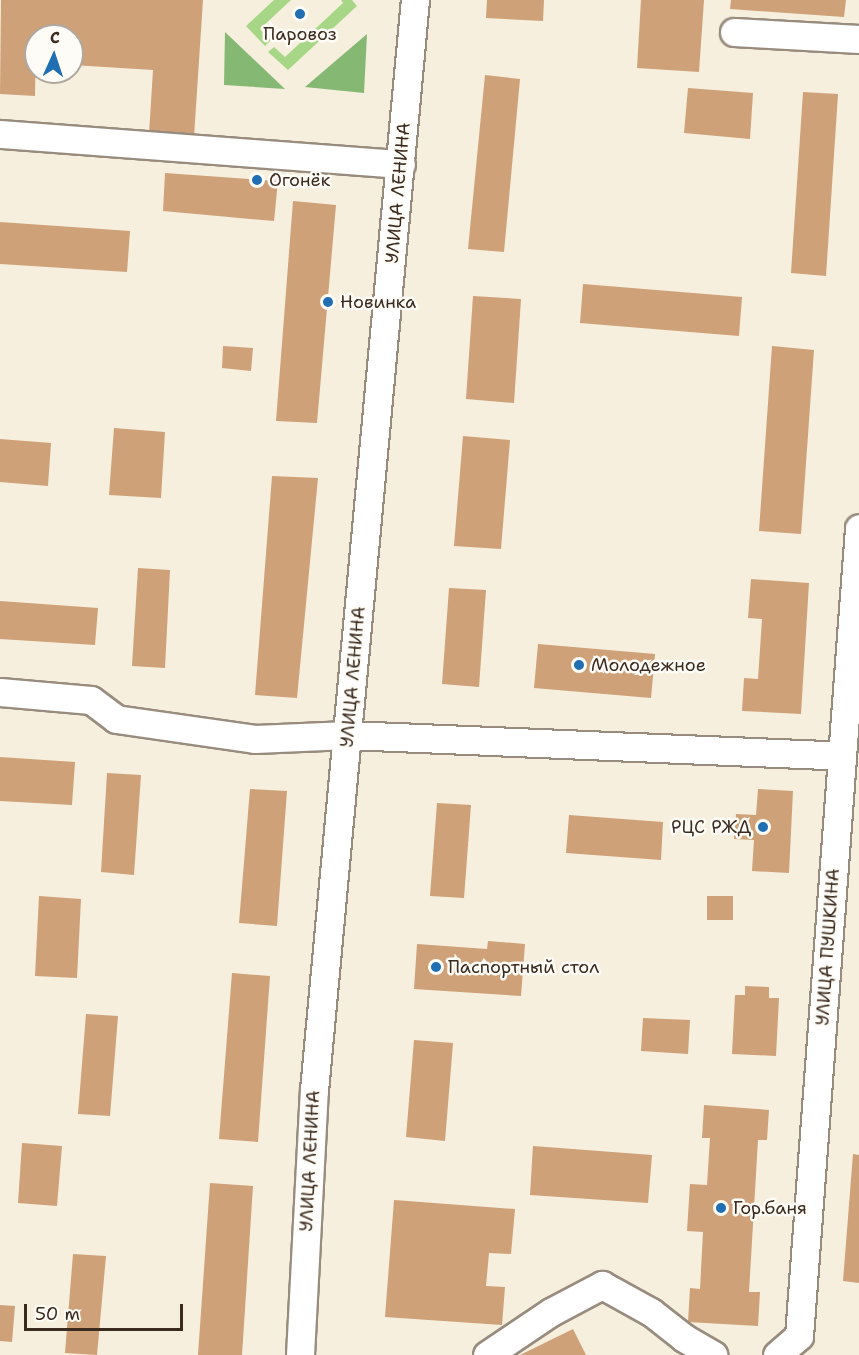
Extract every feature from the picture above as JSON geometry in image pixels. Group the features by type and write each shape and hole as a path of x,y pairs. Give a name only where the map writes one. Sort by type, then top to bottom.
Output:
{"street":[{"name":"УЛИЦА ЛЕНИНА","path":"300,1355 314,1090 401,164 414,0"},
{"path":"734,32 859,39"},
{"path":"0,134 401,164"},
{"name":"УЛИЦА ПУШКИНА","path":"777,1355 799,1336 859,528"},
{"path":"0,692 91,700 116,719 255,739 348,735 842,756"},
{"path":"487,1355 551,1312 602,1285 651,1312 684,1338 714,1355"}],"green space":[{"path":"274,0 291,0 260,29 271,40 265,46 246,26"},
{"path":"341,0 352,0 357,6 288,70 268,52 274,47 285,57 343,3"},
{"path":"225,32 285,89 224,85"},
{"path":"367,34 364,93 305,87"}],"building":[{"path":"1,0 203,0 194,137 149,134 153,70 84,66 84,24 24,24 24,84 35,84 35,96 0,94"},
{"path":"487,0 544,0 543,21 486,18"},
{"path":"641,0 704,0 699,72 637,68"},
{"path":"731,0 846,0 844,17 730,9"},
{"path":"485,75 520,79 504,252 468,249"},
{"path":"688,88 753,93 750,139 684,133"},
{"path":"803,92 838,94 826,276 791,273"},
{"path":"165,173 278,181 274,221 163,211"},
{"path":"293,201 336,205 317,423 276,421"},
{"path":"0,222 130,231 127,272 0,264"},
{"path":"583,284 742,297 739,336 580,323"},
{"path":"473,296 521,299 514,403 466,399"},
{"path":"223,346 253,348 251,371 222,368"},
{"path":"772,346 814,350 801,534 759,531"},
{"path":"114,428 165,432 161,498 109,495"},
{"path":"463,436 510,440 501,549 454,546"},
{"path":"0,439 51,443 48,486 0,482"},
{"path":"272,476 318,478 297,698 255,695"},
{"path":"138,568 170,570 165,668 132,666"},
{"path":"751,579 809,583 801,714 742,711 744,678 758,679 762,619 748,618"},
{"path":"449,588 486,590 479,687 442,684"},
{"path":"0,601 98,608 95,645 0,639"},
{"path":"538,644 655,654 651,698 534,688"},
{"path":"0,757 75,762 72,805 0,801"},
{"path":"107,773 141,775 134,875 101,872"},
{"path":"250,789 287,791 277,926 239,923"},
{"name":"РЦС РЖД","path":"758,789 793,791 789,873 752,871 754,840 734,839 736,814 756,815"},
{"path":"437,803 471,805 464,898 430,896"},
{"path":"569,815 663,822 661,860 566,853"},
{"path":"39,896 81,899 77,978 35,976"},
{"path":"707,896 733,896 733,920 707,920"},
{"path":"488,941 525,944 521,996 414,989 417,944 487,949"},
{"path":"232,973 270,976 258,1142 219,1139"},
{"path":"745,986 769,987 769,998 779,998 776,1056 732,1054 735,995 745,995"},
{"path":"86,1014 118,1016 110,1116 78,1114"},
{"path":"643,1018 690,1020 688,1054 641,1051"},
{"path":"414,1040 453,1043 445,1141 406,1137"},
{"name":"Гор.баня","path":"704,1105 769,1110 767,1140 758,1140 749,1292 760,1292 758,1326 688,1322 690,1288 700,1289 703,1232 687,1231 690,1184 707,1185 710,1138 702,1138"},
{"path":"22,1143 62,1146 57,1206 18,1203"},
{"path":"533,1146 652,1155 648,1203 530,1195"},
{"path":"853,1154 859,1155 859,1283 843,1281"},
{"path":"210,1183 253,1186 242,1355 198,1355"},
{"path":"394,1200 515,1209 511,1254 489,1253 486,1286 505,1287 502,1325 385,1317"},
{"path":"73,1254 106,1256 97,1355 65,1353"},
{"path":"0,1305 15,1306 12,1342 0,1341"},
{"path":"573,1329 586,1355 520,1355"}],"place":[{"name":"Паровоз","path":"300,14"},
{"name":"Огонёк","path":"257,180"},
{"name":"Новинка","path":"328,302"},
{"name":"Молодежное","path":"579,665"},
{"name":"РЦС РЖД","path":"763,827"},
{"name":"Паспортный стол","path":"436,967"},
{"name":"Гор.баня","path":"721,1208"}]}
